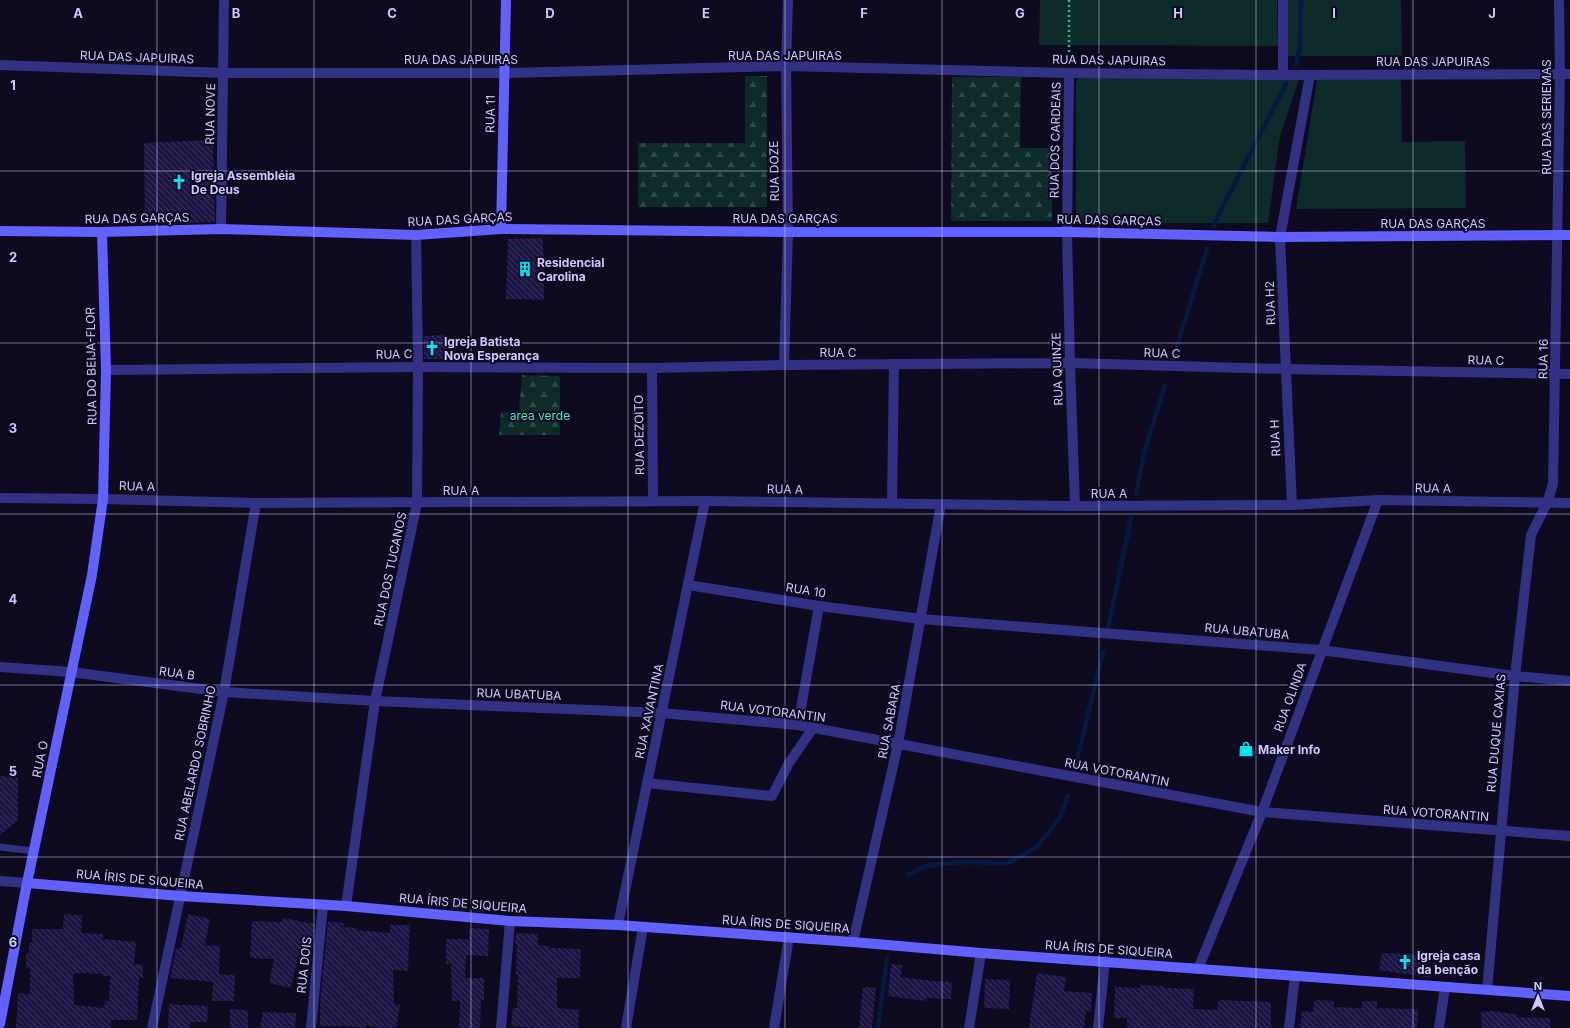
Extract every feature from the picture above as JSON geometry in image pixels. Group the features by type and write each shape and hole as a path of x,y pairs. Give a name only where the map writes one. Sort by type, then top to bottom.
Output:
{"street":[{"name":"RUA NOVE","path":"222,229 224,0"},
{"name":"RUA 11","path":"501,229 506,0"},
{"name":"RUA DOZE","path":"784,365 788,232 786,66 788,0"},
{"path":"1283,0 1283,75"},
{"name":"RUA DAS SERIEMAS","path":"1558,235 1565,74 1559,0"},
{"name":"RUA DAS JAPUIRAS","path":"0,65 224,72 504,73 786,66 1069,73 1283,75 1565,74"},
{"name":"RUA DOS CARDEAIS","path":"1067,232 1069,73"},
{"name":"RUA H2","path":"1285,369 1280,237 1310,75"},
{"name":"RUA DAS GARÇAS","path":"0,231 102,232 222,229 416,234 501,229 788,232 1067,232 1280,237 1570,234"},
{"name":"RUA DO BEIJA-FLOR","path":"102,232 106,370 103,498"},
{"name":"RUA QUINZE","path":"1067,232 1075,506"},
{"name":"RUA DOS TUCANOS","path":"346,906 375,701 417,503 418,367 416,234"},
{"name":"RUA 16","path":"1553,484 1558,235"},
{"name":"RUA C","path":"106,370 418,367 652,368 784,365 1070,363 1285,369 1570,374"},
{"path":"892,503 894,365"},
{"name":"RUA DEZOITO","path":"652,368 653,501"},
{"name":"RUA H","path":"1285,369 1292,505"},
{"name":"RUA DUQUE CAXIAS","path":"1487,990 1500,831 1515,676 1531,535 1547,503 1553,484"},
{"name":"RUA A","path":"0,498 103,498 256,503 705,501 1075,506 1292,505 1378,500 1570,504"},
{"name":"RUA O","path":"0,1024 34,851 92,576 103,498"},
{"name":"RUA OLINDA","path":"1198,968 1262,812 1378,500"},
{"name":"RUA XAVANTINA","path":"618,926 705,501"},
{"name":"RUA ABELARDO SOBRINHO","path":"152,1028 224,692 256,503"},
{"name":"RUA SABARA","path":"853,942 898,744 941,504"},
{"name":"RUA 10","path":"688,585 819,606 921,619"},
{"path":"798,725 819,606"},
{"name":"RUA UBATUBA","path":"921,619 1321,650 1515,676 1570,681"},
{"name":"RUA B","path":"0,666 71,672 224,692 375,701"},
{"name":"RUA UBATUBA","path":"375,701 661,713"},
{"name":"RUA VOTORANTIN","path":"661,713 798,725 1262,812 1570,836"},
{"path":"647,783 772,796 789,763 813,728"},
{"name":"RUA ÍRIS DE SIQUEIRA","path":"0,881 180,896 346,906 510,921 643,927 789,937 981,953 1570,996"},
{"name":"RUA DOIS","path":"311,1028 323,905"},
{"path":"501,1028 510,921"},
{"path":"626,1028 643,927"},
{"path":"774,1028 789,937"},
{"path":"969,1028 981,953"},
{"path":"1098,1028 1105,961"},
{"path":"1289,1028 1295,976"},
{"path":"1438,1028 1445,987"}],"lane":[{"path":"0,847 34,851"}],"path":[{"path":"1068,0 1069,73"}],"green space":[{"path":"1040,0 1277,0 1278,46 1039,45"},
{"path":"1287,0 1401,0 1402,56 1287,56"},
{"path":"745,76 767,76 767,207 638,207 638,143 745,143"},
{"path":"1085,76 1299,79 1280,136 1268,223 1083,223 1076,218 1076,83 1078,78"},
{"path":"952,77 1021,77 1020,148 1052,148 1052,221 951,221"},
{"path":"1401,79 1402,142 1465,141 1466,208 1296,209 1317,80"},
{"name":"area verde","path":"522,375 560,376 560,435 499,435 501,412 519,411"}],"building":[{"name":"Igreja Assembléia De Deus","path":"213,140 215,222 145,224 144,143"},
{"name":"Residencial Carolina","path":"543,238 544,300 506,299 508,239"},
{"name":"Igreja Batista Nova Esperança","path":"444,335 444,359 424,359 424,336"},
{"path":"0,776 18,778 18,820 0,835"},
{"path":"64,914 82,915 81,933 103,934 103,939 136,942 134,964 143,965 143,978 139,977 137,1020 111,1020 111,1028 16,1028 18,993 30,994 30,968 26,968 26,953 29,953 29,943 32,943 32,929 63,929","holes":["73,974 103,974 103,976 110,976 109,1001 105,1001 104,1008 74,1005"]},
{"path":"188,914 210,919 205,945 220,946 219,974 235,975 234,1001 212,1001 213,982 170,978 176,948 181,948"},
{"path":"283,918 315,924 311,958 298,956 291,988 269,983 274,959 250,958 252,921 282,922"},
{"path":"328,921 344,923 343,927 358,928 357,930 390,933 390,925 410,925 408,971 393,970 394,1004 400,1005 396,1028 380,1028 366,1025 366,1028 320,1026 320,1004"},
{"path":"469,928 489,929 488,956 466,955 465,978 484,978 484,1000 481,1000 480,1028 459,1028 460,1001 452,1001 451,964 446,964 446,939 469,939"},
{"path":"516,933 538,934 538,945 550,946 550,948 581,949 580,978 557,978 557,1008 579,1010 578,1028 532,1028 511,1026 513,1008 517,1008 518,974 516,974"},
{"name":"Igreja casa da benção","path":"1382,953 1430,954 1431,978 1379,970"},
{"path":"891,964 902,965 901,977 952,982 951,999 926,998 926,1001 888,996"},
{"path":"1037,973 1066,977 1064,991 1092,993 1091,1011 1086,1011 1084,1028 1029,1028"},
{"path":"985,979 1010,980 1009,1009 984,1008"},
{"path":"1140,985 1164,986 1164,988 1194,989 1193,1009 1217,1010 1218,1000 1271,1002 1271,1028 1127,1028 1127,1018 1114,1018 1115,987 1140,988"},
{"path":"863,987 876,988 872,1028 859,1028"},
{"path":"1314,1000 1334,1001 1334,1007 1362,1008 1362,1001 1377,1001 1377,1008 1418,1009 1417,1028 1300,1028 1302,1011 1313,1012"},
{"path":"169,1004 208,1006 207,1022 190,1022 190,1028 168,1028"},
{"path":"230,1009 248,1010 248,1028 230,1028"},
{"path":"1493,1011 1518,1015 1517,1017 1550,1018 1550,1028 1482,1028 1481,1012"},
{"path":"263,1012 296,1013 295,1028 260,1028"}],"waterway":[{"path":"1296,64 1300,47 1301,0"},
{"path":"1214,226 1286,84"},
{"path":"1172,362 1207,249"},
{"path":"1136,494 1144,453 1165,385"},
{"path":"1108,629 1131,518"},
{"path":"1074,773 1103,652"},
{"path":"909,874 926,866 960,862 1008,863 1037,847 1060,817 1068,796"},
{"path":"878,1028 887,958"}],"place":[{"name":"Igreja Assembléia De Deus","path":"179,182"},
{"name":"Residencial Carolina","path":"525,269"},
{"name":"Igreja Batista Nova Esperança","path":"432,348"},
{"name":"Maker Info","path":"1246,749"},
{"name":"Igreja casa da benção","path":"1405,962"}]}
